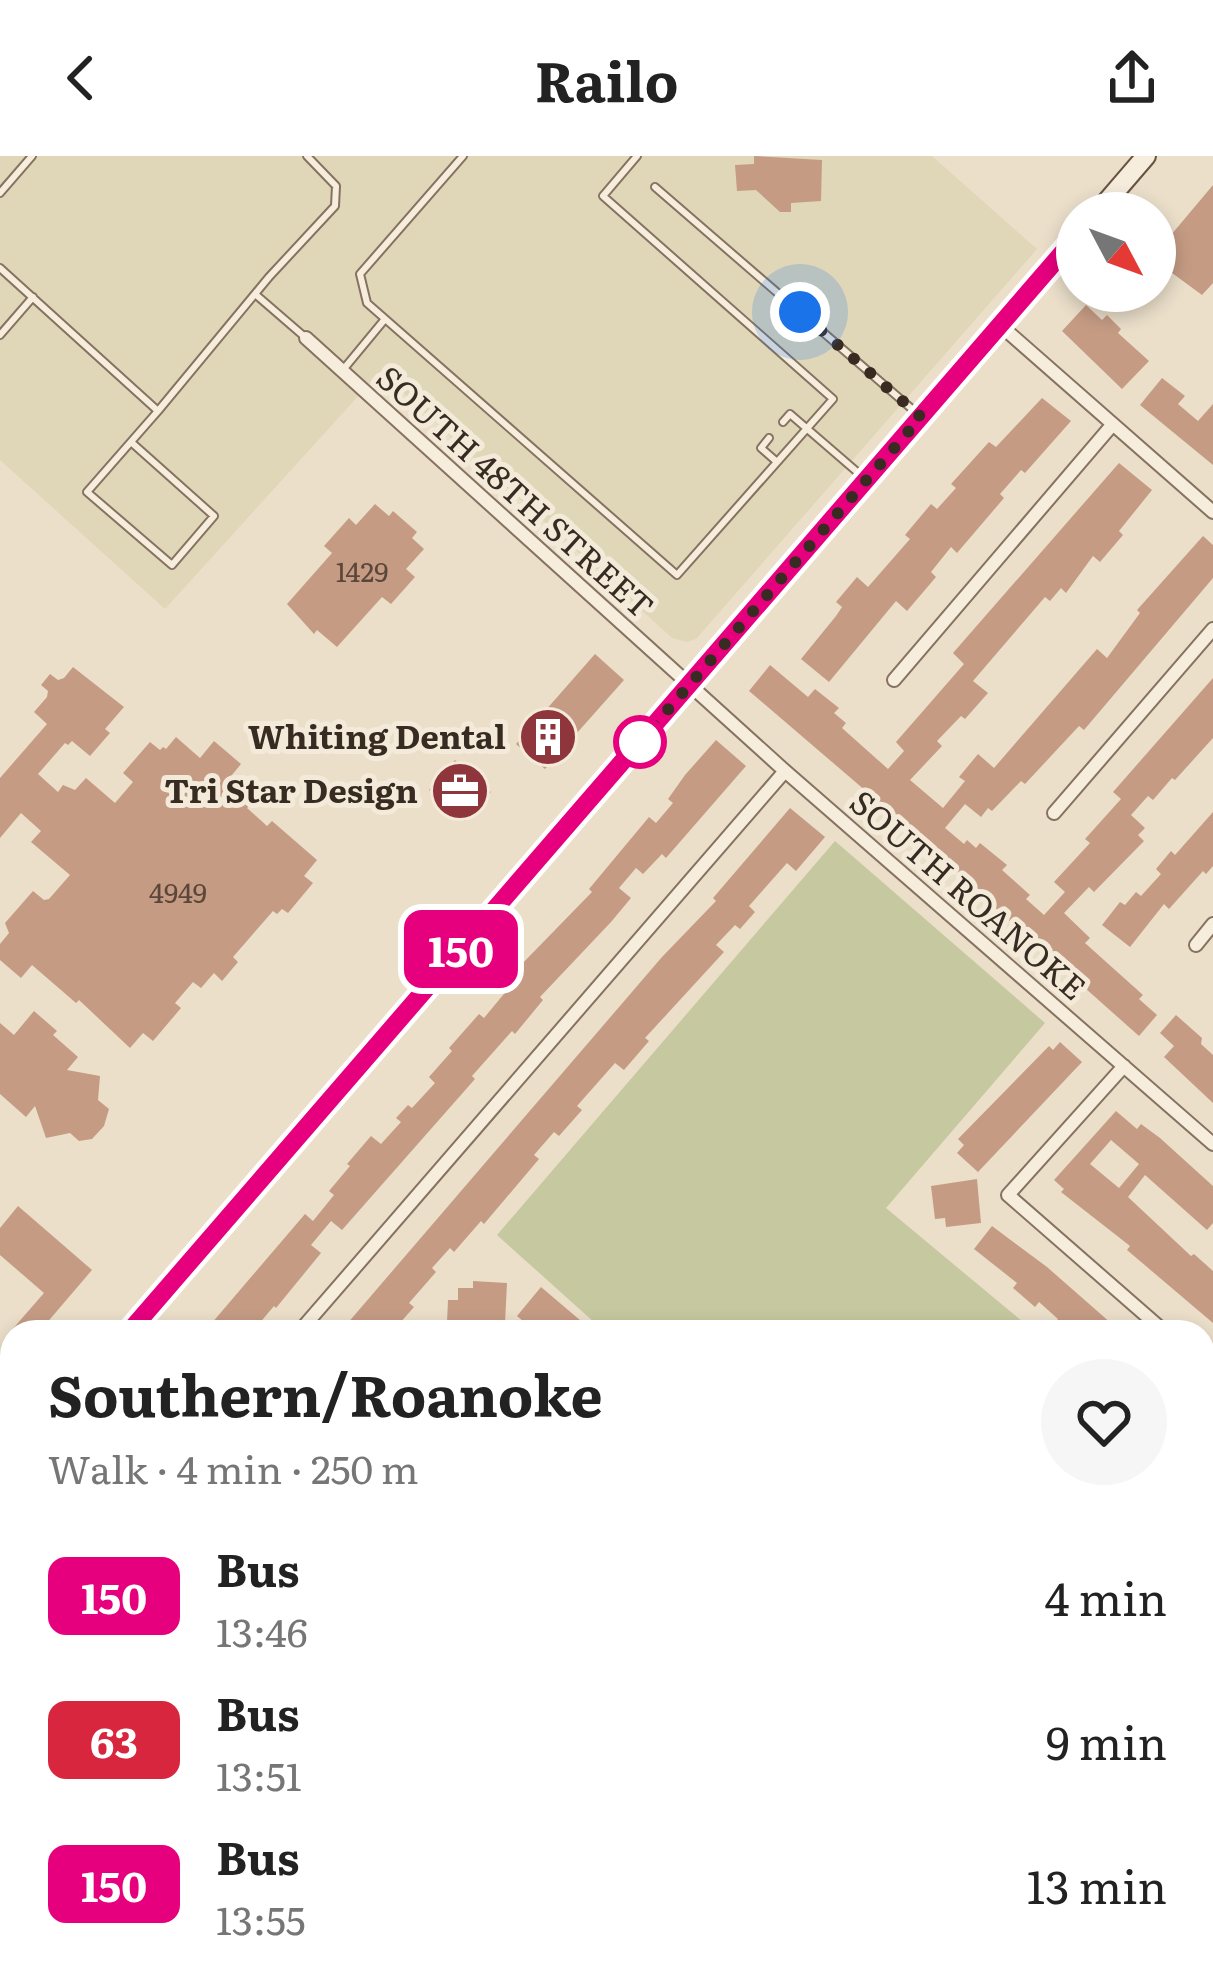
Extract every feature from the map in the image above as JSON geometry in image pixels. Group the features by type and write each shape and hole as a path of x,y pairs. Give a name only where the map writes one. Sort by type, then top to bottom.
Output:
{"main road":[{"path":"1114,192 1146,156"},
{"path":"139,1320 1056,260"}],"street":[{"path":"1000,325 1213,512"},
{"name":"SOUTH 48TH STREET","path":"305,338 689,685"},
{"path":"894,680 1113,424"},
{"path":"1054,813 1213,628"},
{"name":"SOUTH ROANOKE","path":"689,685 1213,1144"},
{"path":"309,1320 785,771"},
{"path":"1196,945 1213,924"},
{"path":"1124,1066 1008,1195 1151,1320"}],"lane":[{"path":"0,193 32,156"},
{"path":"131,442 214,516 172,565 87,492 334,206 336,186 307,156"},
{"path":"463,156 361,274 368,303 677,574 833,399 604,196 637,156"},
{"path":"655,187 921,417"},
{"path":"0,268 158,411"},
{"path":"255,294 305,338"},
{"path":"0,335 33,297"},
{"path":"342,371 385,320"},
{"path":"783,422 790,414 865,479"},
{"path":"770,438 761,448 778,462"}],"shaded area":[{"path":"0,156 932,156 1037,249 696,639 672,638 380,372 165,609 0,460"}],"green space":[{"path":"835,841 1045,1023 886,1208 1021,1320 592,1320 497,1235"}],"building":[{"path":"754,156 822,160 821,201 791,203 791,212 780,212 756,190 737,191 735,165 754,164"},
{"path":"1213,185 1213,283 1202,295 1176,276 1176,229"},
{"path":"1080,312 1093,312 1102,320 1107,315 1121,329 1118,333 1149,361 1122,389 1062,331"},
{"path":"1162,378 1185,396 1178,404 1198,421 1213,404 1213,465 1140,405"},
{"path":"1042,398 1071,421 1000,494 1004,498 957,553 951,547 931,572 936,577 907,611 896,601 829,682 801,659 836,616 842,607 836,602 857,577 868,587 910,539 905,535 931,504 937,509 956,488 951,484 989,442 996,447"},
{"path":"1119,463 1152,490 1119,531 1123,535 1100,562 1093,556 1066,593 1061,588 1050,601 1045,597 973,681 988,693 937,741 942,746 910,780 943,808 965,781 959,777 978,754 994,768 1097,649 1107,658 1140,613 1137,610 1203,536 1213,545 1213,578 1084,730 1079,726 1025,784 1021,781 992,811 988,808 981,817 965,804 945,828 964,844 967,840 976,848 980,843 1007,865 1002,870 1044,915 1065,892 1054,882 1121,799 1113,792 1213,678 1213,738 1175,780 1153,800 1148,796 1131,815 1145,828 1138,835 1144,841 1094,892 1089,887 1064,913 1090,938 1085,943 1143,995 1139,999 1157,1015 1139,1036 988,897 749,691 770,665 808,697 815,689 839,708 834,713 846,723 842,728 888,769 904,751 896,742 964,664 953,653"},
{"path":"375,504 389,516 393,511 417,532 412,538 424,549 406,569 415,577 391,604 382,597 337,647 317,630 314,634 287,604 332,553 324,546 349,518 356,525"},
{"path":"595,654 624,680 545,769 516,744"},
{"path":"73,667 124,707 90,756 72,741 65,743 38,774 58,792 63,785 75,790 86,778 115,803 133,782 123,773 150,742 166,749 176,737 200,758 214,741 241,764 227,781 252,803 247,808 267,826 272,821 317,860 304,876 313,883 288,913 273,911 233,957 238,962 222,981 214,973 201,988 193,982 175,1003 181,1008 153,1041 143,1033 130,1048 79,1000 76,1003 32,965 21,978 0,960 0,944 9,933 5,923 33,891 49,899 70,875 31,842 41,831 21,813 0,838 0,778 47,724 34,712 47,697 41,685 50,674 64,678"},
{"path":"716,740 746,766 666,858 662,854 643,874 636,868 619,888 631,898 540,997 543,1000 515,1034 512,1031 472,1076 475,1079 342,1230 331,1221 311,1245 321,1253 276,1308 262,1320 214,1320 305,1214 313,1221 334,1195 329,1191 350,1166 347,1164 371,1136 381,1144 401,1122 396,1118 435,1083 429,1077 452,1051 449,1048 479,1014 484,1018 521,973 517,969 592,892 589,889 649,817 656,823 673,803 668,799"},
{"name":"Tri Star Design","path":"455,760 491,792 465,821 429,790"},
{"path":"790,808 825,837 796,871 787,863 749,906 755,912 716,945 724,952 645,1038 649,1041 624,1070 615,1063 577,1106 582,1110 534,1155 539,1159 484,1224 481,1221 454,1252 450,1248 432,1268 436,1272 409,1303 414,1307 403,1320 350,1320 662,957 716,901 713,898"},
{"path":"1213,812 1213,866 1169,909 1164,904 1130,947 1102,925 1120,902 1125,905 1136,892 1141,896 1161,874 1156,869 1171,851 1175,855"},
{"path":"34,1011 78,1057 67,1070 100,1076 98,1100 109,1109 104,1126 92,1139 79,1141 70,1133 46,1138 35,1106 26,1117 0,1094 0,1023 14,1035"},
{"path":"1176,1015 1213,1055 1213,1103 1164,1057 1174,1046 1160,1033"},
{"path":"1060,1042 1082,1062 978,1172 957,1153 964,1145 958,1139 1049,1046 1053,1050"},
{"path":"1116,1111 1137,1129 1141,1124 1160,1138 1213,1186 1213,1223 1207,1230 1145,1175 1128,1197 1213,1271 1213,1320 1061,1192 1064,1189 1054,1180","holes":["1111,1140 1139,1164 1119,1188 1090,1164"]},
{"path":"977,1179 981,1223 946,1227 945,1218 935,1219 931,1186"},
{"path":"18,1206 92,1270 49,1320 20,1320 44,1293 0,1255 0,1228"},
{"path":"992,1226 1107,1320 1057,1320 1039,1302 1035,1307 1013,1288 1017,1283 974,1249"},
{"path":"473,1281 507,1283 505,1320 447,1320 448,1300 458,1300 458,1288 473,1288"},
{"path":"541,1287 580,1320 522,1320 517,1316"}],"bus line":[{"name":"150","path":"139,1320 1056,260"}],"place":[{"name":"Whiting Dental","path":"548,737"},
{"name":"Tri Star Design","path":"460,791"}],"route":[{"path":"640,742 921,417 800,312"}]}
